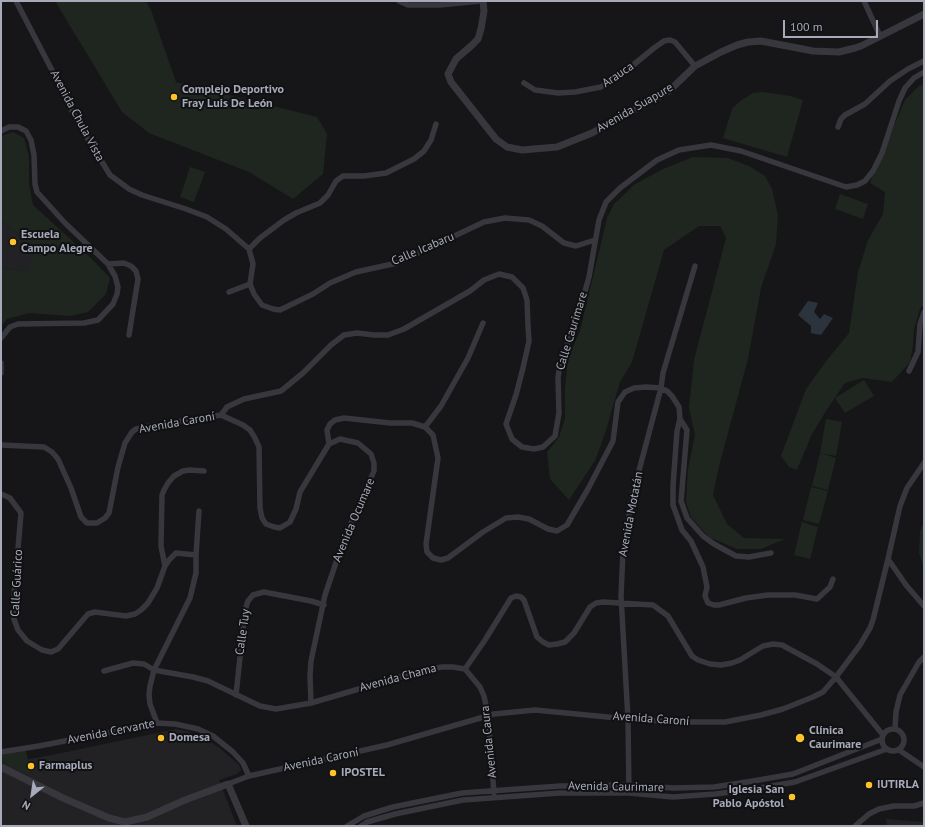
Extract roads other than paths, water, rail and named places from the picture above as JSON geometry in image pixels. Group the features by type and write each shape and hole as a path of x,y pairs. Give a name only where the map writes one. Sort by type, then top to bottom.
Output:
{"street":[{"name":"Avenida Chula Vista","path":"16,1 77,121 110,175 136,192 207,217 226,229 249,249"},
{"path":"399,1 408,5 433,5 481,1"},
{"name":"Avenida Suapure","path":"481,1 484,11 478,38 456,59 448,74 451,82 496,139 507,147 530,150 557,147 592,133 669,91 695,66 728,48 748,42 761,41 812,51 839,52 855,48 924,14"},
{"path":"864,1 880,36"},
{"name":"Arauca","path":"524,83 535,90 558,93 575,92 601,87 621,75 664,41 670,40 675,42 695,66"},
{"path":"838,127 841,119 865,104 890,81 908,69 924,61"},
{"name":"Calle Caurimare","path":"221,415 227,407 244,399 281,391 344,335 357,332 374,335 388,335 404,329 470,291 484,280 499,274 512,277 523,288 527,300 529,341 516,395 506,424 512,439 522,447 534,449 543,447 555,436 559,414 558,378 560,363 578,316 589,277 599,220 606,202 620,188 657,160 679,150 711,145 741,151 846,187 857,185 865,180 882,153 899,101 905,88 914,78 924,72"},
{"path":"229,292 250,284 253,264 249,249 260,238 296,212 320,203 328,195 336,181 343,176 364,176 386,173 414,160 424,151 431,140 436,124"},
{"path":"1,131 10,127 18,127 26,131 31,140 34,155 35,184 37,192 65,223 108,264 118,287 113,304 98,320 84,323 18,324 10,327 1,338"},
{"name":"Calle Icabaru","path":"250,284 254,294 262,305 280,310 313,294 330,283 356,272 397,262 484,222 505,218 529,220 542,226 564,243 576,246 595,240"},
{"path":"108,264 124,263 131,266 136,271 138,279 129,335"},
{"name":"Avenida Motatán","path":"629,793 628,718 621,604 623,550 633,493 661,388 663,373 695,266"},
{"path":"909,371 918,352 920,324 924,312"},
{"path":"426,427 441,406 468,358 483,323"},
{"path":"1,363 1,372"},
{"path":"329,444 327,430 330,424 335,420 344,418 390,423 412,423 426,427 433,435 438,458 426,544 427,552 433,558 441,560 448,558 483,532 506,518 518,517 528,519 548,529 557,531 567,525 613,441 618,402 625,392 634,388 661,388 667,391 679,407 680,419 677,431 673,478 673,505 682,530 691,541 702,567 707,588 705,596 708,603 719,605 746,598 768,595 795,595 818,599 830,587 833,579"},
{"name":"Avenida Caroní","path":"1,445 44,447 52,452 58,459 71,488 81,517 88,523 97,522 105,518 109,513 124,444 132,432 136,429 150,426 221,415 243,425 250,430 256,438 259,447 260,508 262,518 266,524 280,528 290,522 296,509 300,492 329,444"},
{"path":"680,419 687,430 681,501 687,518 703,536 736,556 749,557 771,553"},
{"name":"Avenida Ocumare","path":"311,703 311,661 330,577 344,539 374,472 374,462 371,454 358,443 340,439 329,444"},
{"name":"Avenida Caroní","path":"228,784 249,776 387,745 488,715 535,710 628,718 725,722 783,709 813,698 823,692 836,677 860,645 874,620 900,506 907,488 924,463"},
{"path":"165,566 161,546 162,496 164,490 174,476 183,471 204,471"},
{"name":"Calle Guárico","path":"1,494 10,498 21,513 14,597 14,619 18,630 27,641 42,650 51,652 58,649 88,614 95,612 126,616 135,614 141,610 148,603 157,588 165,566"},
{"path":"157,723 150,704 150,686 154,670 190,598 196,573 199,511"},
{"path":"165,566 176,554 196,555"},
{"path":"888,559 924,606"},
{"name":"Calle Tuy","path":"236,695 245,610 248,601 253,595 264,592 324,605"},
{"path":"465,669 511,598 516,596 521,597 524,600 537,637 549,645 566,642 574,633 590,607 596,603 603,602 653,605 668,616 692,656 698,660 716,664 732,663 740,660 763,646 773,644 782,645 817,664 836,677 883,737"},
{"path":"895,728 896,712 900,695 919,662 924,657"},
{"name":"Avenida Chama","path":"104,671 133,663 144,664 154,670 193,676 208,681 260,706 276,709 311,703 424,670 442,667 465,669"},
{"name":"Avenida Caura","path":"465,669 480,687 484,696 488,715 494,798"},
{"name":"Avenida Cervante","path":"1,752 46,745 157,723 187,725 213,736 234,752 243,763 249,776"},
{"path":"895,728 888,730 883,737 882,743 887,749 894,751 899,750 924,767"},
{"path":"895,728 904,736 904,744 899,750"},
{"name":"Avenida Caurimare","path":"348,826 364,816 393,807 462,793 560,786 630,785 673,788 714,787 767,779 793,774 883,737"},
{"name":"Avenida Caurimare","path":"361,826 367,822 395,814 427,806 463,800 560,793 629,793 673,797 715,794 796,782 887,749"},
{"path":"1,767 63,798 124,824 147,817 185,800 228,784 246,826"},
{"path":"855,826 869,814 879,809 894,806 914,806 924,803"}],"place":[{"name":"Complejo Deportivo Fray Luis De León","path":"174,97"},
{"name":"Escuela Campo Alegre","path":"13,242"},
{"name":"Domesa","path":"161,738"},
{"name":"Clínica Caurimare","path":"800,738"},
{"name":"Farmaplus","path":"31,766"},
{"name":"IPOSTEL","path":"333,773"},
{"name":"IUTIRLA","path":"869,785"},
{"name":"Iglesia San Pablo Apóstol","path":"792,797"}]}
